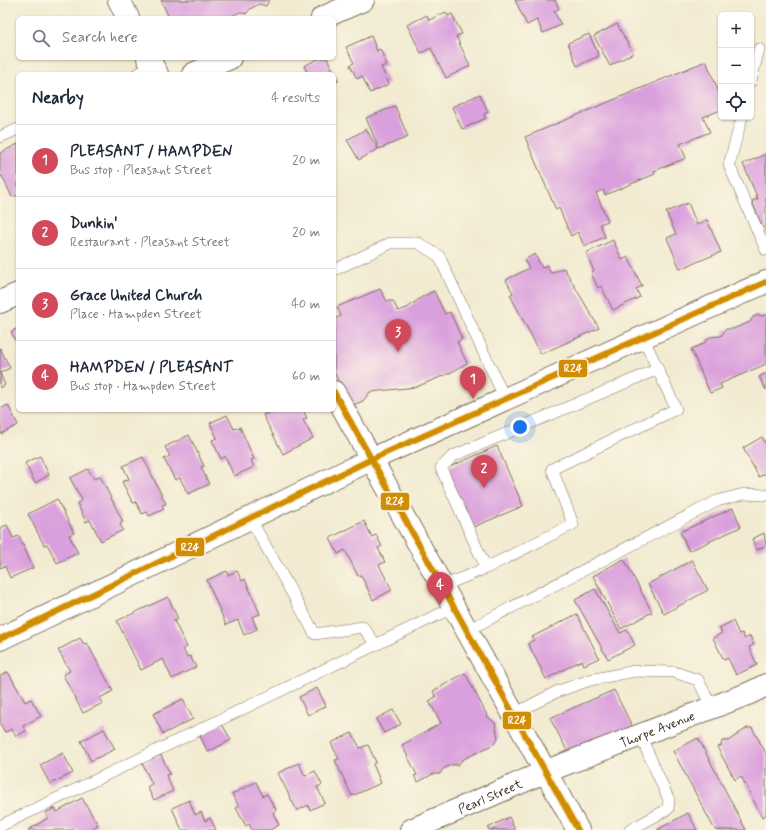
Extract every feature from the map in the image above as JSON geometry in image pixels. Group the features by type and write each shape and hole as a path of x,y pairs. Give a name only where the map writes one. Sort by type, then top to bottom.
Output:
{"main road":[{"path":"119,0 127,16"},
{"path":"327,16 363,0"},
{"path":"198,72 225,60"},
{"path":"0,639 372,459 766,282"},
{"path":"0,302 16,295"},
{"path":"336,396 547,771 578,830"},
{"name":"Thorpe Avenue","path":"547,771 712,708 766,685"},
{"name":"Pearl Street","path":"411,830 547,771"}],"lane":[{"path":"754,69 759,49"},
{"path":"741,120 729,165 766,250"},
{"path":"0,137 16,130"},
{"path":"336,269 391,244 418,243 439,256 505,399"},
{"path":"443,586 486,568 573,524 552,469 676,409 643,337"},
{"path":"486,568 441,468 453,456 658,369"},
{"path":"468,630 717,501 744,494 766,495"},
{"path":"250,518 315,634 363,627 376,644"},
{"path":"0,826 454,607"},
{"path":"514,714 556,692 590,680 634,671 674,672 698,680 712,708"},
{"path":"630,830 668,809 668,800 640,735"}],"building":[{"path":"161,0 269,0 266,6 259,4 250,9 246,14 240,12 231,16 168,16"},
{"path":"515,0 555,0 559,9 554,11 561,25 543,33 537,20 527,25"},
{"path":"446,12 448,16 452,14 462,34 456,36 470,66 446,78 431,48 421,53 407,25 427,15 429,20"},
{"path":"617,24 633,53 610,66 594,36"},
{"path":"589,34 599,56 577,66 568,43"},
{"path":"371,36 377,51 380,49 387,65 381,67 389,84 370,93 362,76 357,79 350,65 354,63 346,47"},
{"path":"316,60 328,60 334,72 307,72 304,66"},
{"path":"706,61 718,90 718,111 703,117 710,132 680,144 686,158 654,171 655,174 605,195 603,190 596,193 608,221 600,224 605,237 584,246 578,232 571,236 559,208 556,210 525,137"},
{"path":"480,94 488,112 484,114 486,118 462,129 452,107"},
{"path":"395,106 408,137 379,149 366,118"},
{"path":"366,129 378,149 359,160 347,140"},
{"path":"16,145 16,196 12,197 2,176 0,177 0,153"},
{"path":"766,154 766,230 764,231 752,201 758,199 743,164"},
{"path":"688,203 697,225 707,220 721,252 680,269 667,238 676,234 666,212"},
{"path":"613,240 622,260 628,257 642,286 636,289 640,297 613,310 601,286 598,288 591,273 594,271 586,253"},
{"path":"535,254 542,268 547,265 551,273 564,268 599,328 541,354 510,295 513,293 506,280 529,268 524,260"},
{"path":"380,289 387,301 393,301 398,311 407,308 422,297 434,291 445,314 450,312 462,339 457,342 467,363 450,373 416,387 370,392 363,401 351,406 336,376 336,318 341,316 337,307"},
{"path":"766,314 766,364 720,384 722,388 710,393 691,349 703,344 710,337 721,336 726,329 733,329 750,322 753,317 758,315 763,316"},
{"path":"16,329 16,341 11,332"},
{"path":"0,348 10,368 0,373"},
{"path":"0,373 5,385 0,388"},
{"path":"766,373 766,390 759,377"},
{"path":"8,405 18,425 1,434 0,409"},
{"path":"270,412 304,412 307,418 303,420 313,438 283,454 263,415"},
{"path":"227,415 234,429 240,427 254,459 251,460 254,467 234,476 225,456 221,459 212,440 217,438 210,423"},
{"path":"189,435 204,466 201,467 209,484 188,494 180,478 175,480 164,459 170,456 165,447"},
{"path":"762,437 766,445 766,473 759,477 743,448"},
{"path":"497,446 523,506 471,528 445,469"},
{"path":"40,456 49,475 35,483 25,463"},
{"path":"143,457 166,504 162,505 164,509 149,516 147,512 142,514 136,502 133,503 122,482 129,479 123,466"},
{"path":"88,469 94,479 100,476 123,522 120,524 123,530 101,541 90,520 86,522 77,503 82,500 70,478"},
{"path":"57,499 74,533 69,535 78,553 57,563 47,544 44,545 28,514"},
{"path":"733,508 741,527 689,551 680,532"},
{"path":"364,521 372,537 376,535 382,546 378,548 385,562 379,565 392,590 373,600 361,575 358,576 345,550 338,554 330,538"},
{"path":"7,525 13,538 19,536 33,568 10,578 5,566 0,568 0,528"},
{"path":"764,533 766,545 757,550 752,539"},
{"path":"624,559 652,612 621,629 593,576"},
{"path":"692,560 708,590 664,614 648,584"},
{"path":"227,571 228,575 237,571 242,581 245,579 260,614 252,617 257,629 244,635 238,620 226,625 207,580"},
{"path":"595,589 620,633 627,630 635,645 608,659 575,600"},
{"path":"168,597 178,619 174,621 187,647 183,649 187,657 190,656 196,667 172,679 163,659 141,670 117,621"},
{"path":"577,614 599,658 584,665 582,660 546,679 528,643 534,640 532,637"},
{"path":"733,621 739,634 742,633 745,639 750,636 754,645 749,647 757,665 736,675 728,658 724,660 713,638 722,633 719,628"},
{"path":"80,638 84,644 87,643 113,691 100,698 103,703 83,713 63,675 70,671 58,650"},
{"path":"8,672 25,702 31,699 41,716 23,726 26,731 16,736 12,729 5,732 0,724 0,676"},
{"path":"465,673 488,717 495,723 498,738 494,744 462,760 458,765 451,765 443,769 440,774 433,774 418,782 414,776 417,775 402,745 441,723 429,701 436,697 433,691"},
{"path":"317,688 326,706 308,715 299,697"},
{"path":"614,690 634,730 572,760 550,718"},
{"path":"183,699 193,719 163,734 153,714"},
{"path":"393,710 401,724 384,733 376,719"},
{"path":"222,724 231,740 208,752 200,736"},
{"path":"747,728 752,728 766,753 766,815 762,817 741,776 735,780 717,747 721,746 722,741 728,741"},
{"path":"104,729 115,749 91,761 81,741"},
{"path":"352,733 360,748 368,745 376,762 373,764 381,783 352,796 335,760 339,759 331,743"},
{"path":"698,738 746,830 715,830 673,751"},
{"path":"63,753 73,773 50,784 40,765"},
{"path":"161,755 170,774 166,775 173,791 154,800 147,787 152,784 142,763"},
{"path":"299,763 305,776 315,771 322,785 317,787 325,803 310,810 308,805 297,811 278,773"},
{"path":"256,782 263,796 267,794 276,810 273,813 279,825 270,830 252,830 249,824 246,826 236,808 239,806 232,794"},
{"path":"82,798 98,825 89,830 28,830 48,818 45,813 55,808 57,812"},
{"path":"189,800 195,815 201,812 205,821 210,818 216,830 182,830 172,808"},
{"path":"688,813 697,830 657,830"},
{"path":"509,817 515,830 489,830 488,828"}],"transit line":[{"name":"R24","path":"0,639 372,459 766,282"},
{"name":"R24","path":"336,396 578,830"}],"place":[{"name":"Grace United Church","path":"398,352"},
{"name":"PLEASANT / HAMPDEN","path":"473,399"},
{"name":"Dunkin'","path":"484,488"},
{"name":"HAMPDEN / PLEASANT","path":"440,605"}]}
